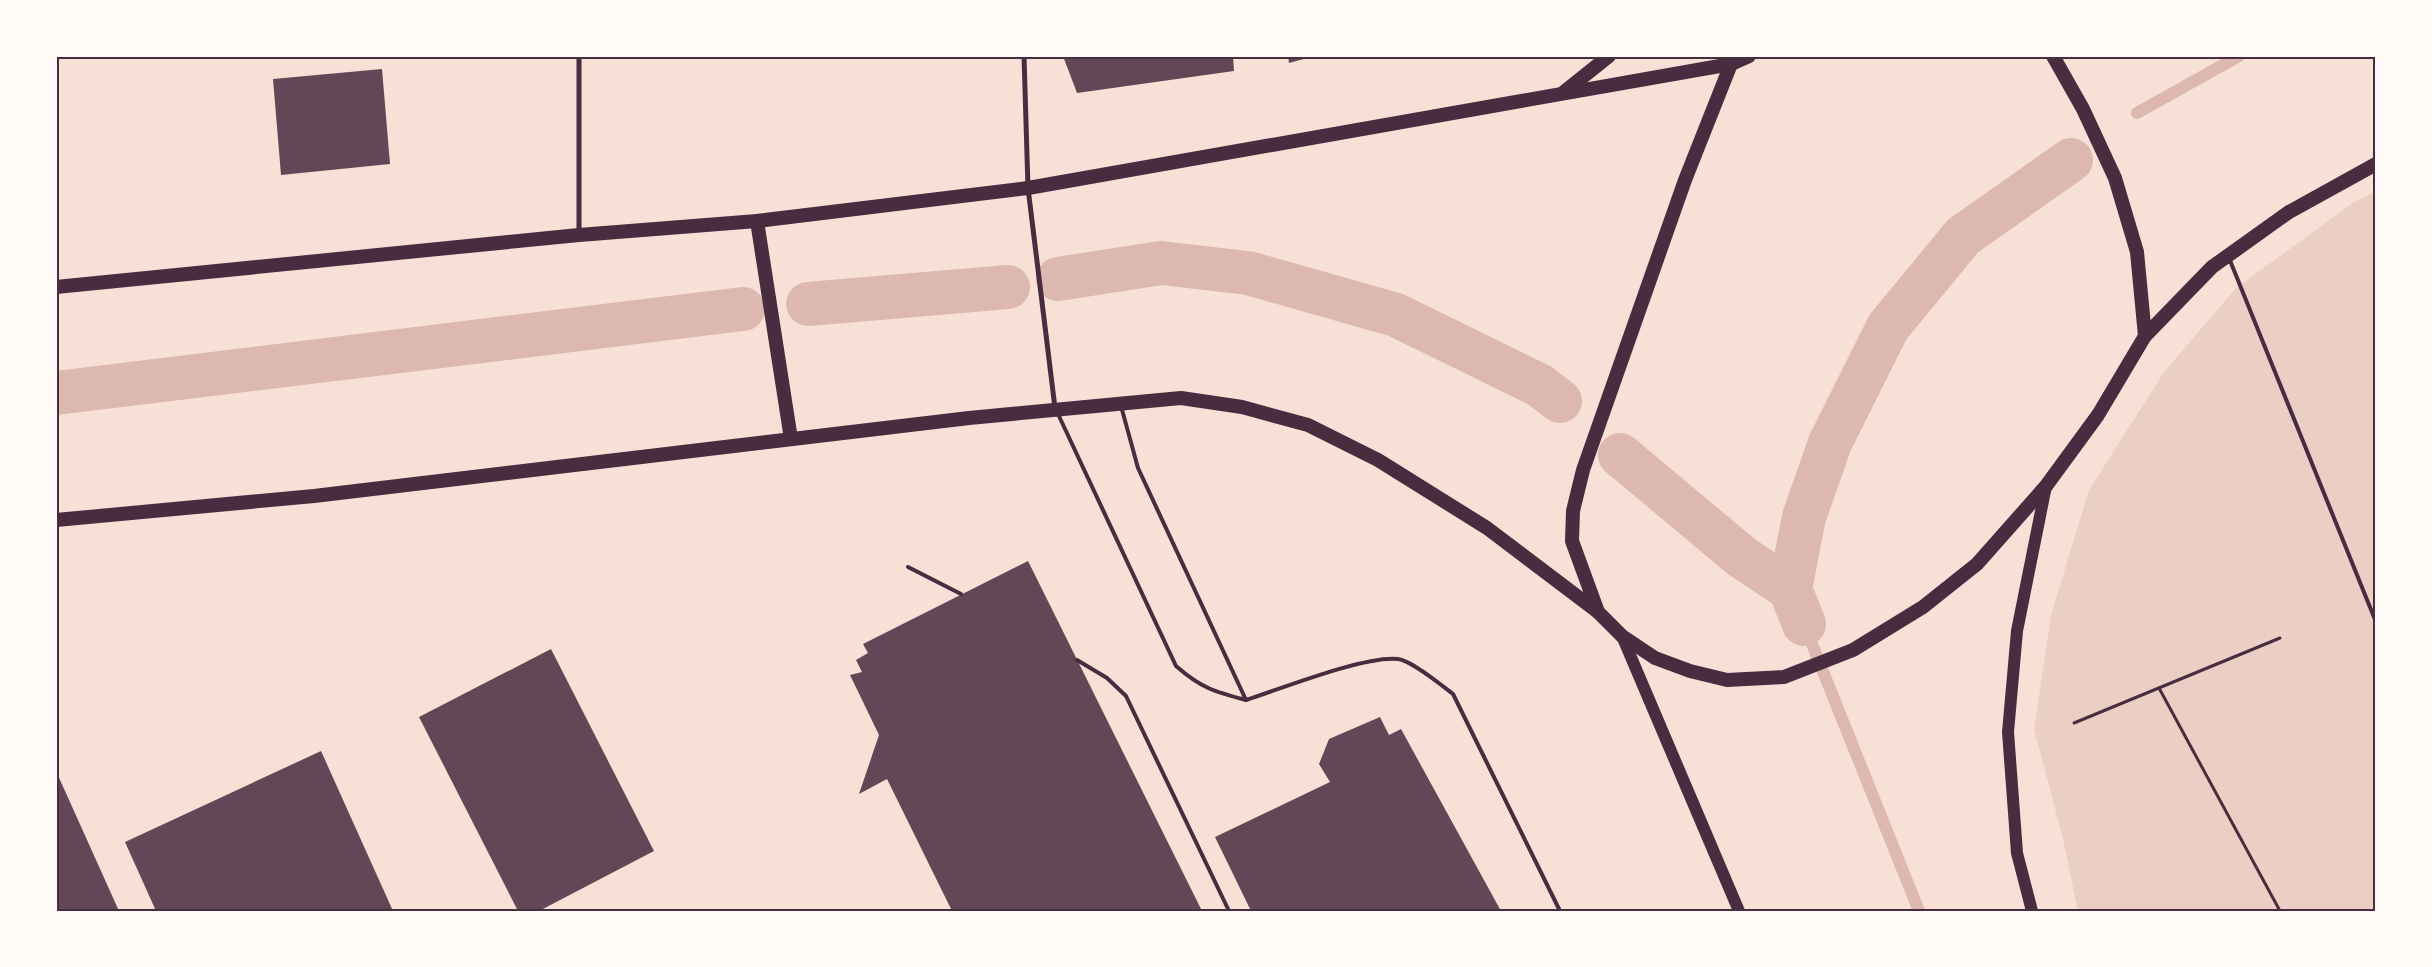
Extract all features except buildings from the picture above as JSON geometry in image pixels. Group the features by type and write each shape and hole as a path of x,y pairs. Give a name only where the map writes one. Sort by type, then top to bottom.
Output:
{"highway":[{"path":"1563,93 1608,56"},
{"path":"56,287 579,235 756,221 1028,188 1730,64 1750,56"},
{"path":"2053,56 2083,109 2115,178 2138,252 2145,336"},
{"path":"1598,612 1572,541 1574,511 1583,470 1685,180 1730,64"},
{"path":"56,520 314,496 1055,408 1180,398 1242,407 1308,425 1378,460 1487,528 1598,612 1622,636 1655,658 1690,671 1727,680 1784,678 1853,650 1923,607 1977,564 2046,486 2098,415 2145,336 2212,267 2289,212 2376,164"},
{"path":"756,221 791,439"}],"main road":[{"path":"2032,911 2017,853 2008,732 2017,631 2046,486"},
{"path":"1622,636 1739,911"}],"street":[{"path":"579,56 579,235"},
{"path":"1024,56 1028,188 1055,408"}],"lane":[{"path":"2228,256 2376,622"},
{"path":"1120,404 1138,468 1246,700"},
{"path":"1055,408 1090,478 1176,666 1195,682 1215,692 1246,700 1368,661 1399,659 1428,675 1453,694 1560,911"},
{"path":"908,567 961,594"},
{"path":"1077,660 1107,678 1126,696 1229,911"}],"path":[{"path":"2074,723 2280,638"},
{"path":"2159,688 2280,911"}],"shaded area":[{"path":"2376,191 2376,911 2078,911 2062,835 2034,729 2051,615 2089,490 2164,372 2236,288 2354,202"}],"waterway":[{"path":"2137,113 2239,56"},
{"path":"1804,624 1790,589 1804,517 1830,443 1888,327 1963,236 2071,160"},
{"path":"1058,279 1161,263 1248,273 1396,315 1539,385 1560,401"},
{"path":"808,304 1008,287"},
{"path":"56,393 743,309"},
{"path":"1620,455 1742,557 1790,589"},
{"path":"1790,589 1919,911"}]}
